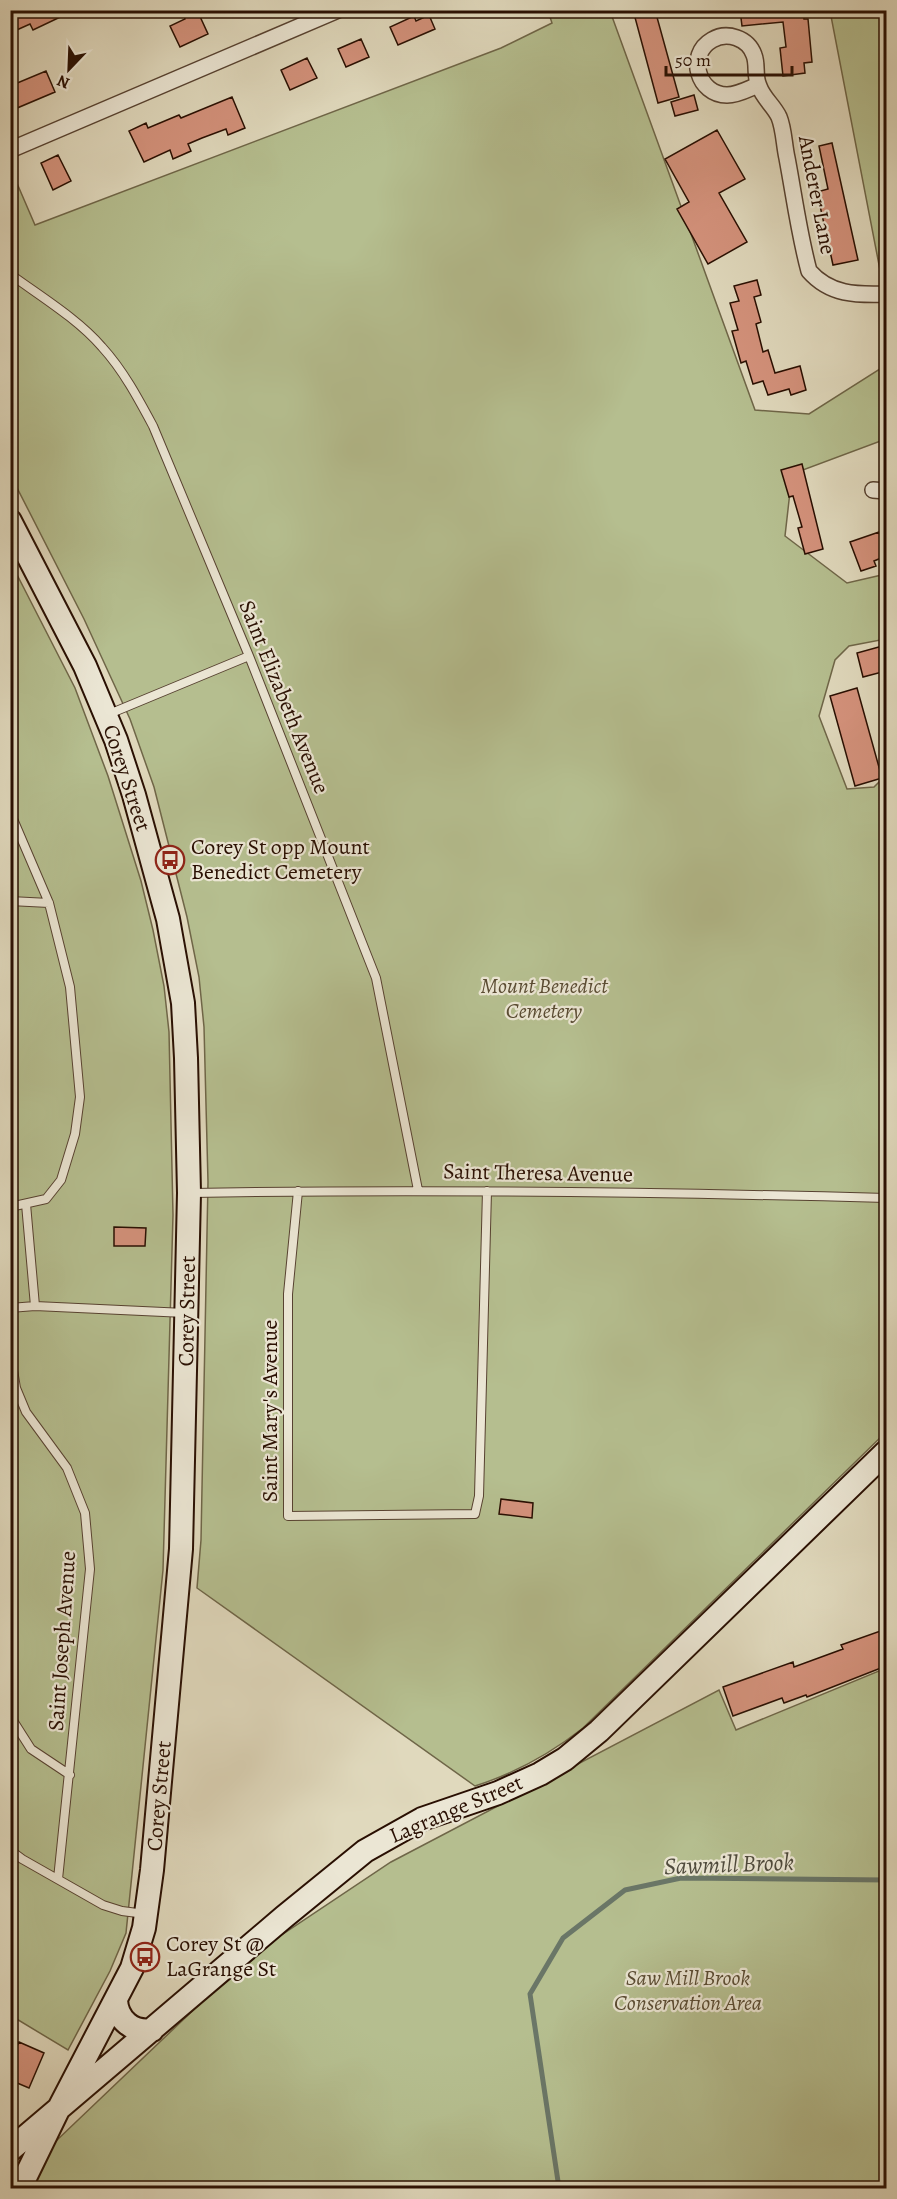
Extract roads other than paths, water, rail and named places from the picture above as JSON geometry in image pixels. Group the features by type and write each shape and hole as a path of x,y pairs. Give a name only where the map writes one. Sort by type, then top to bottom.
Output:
{"street":[{"path":"10,150 338,10"},
{"name":"Anderer Lane","path":"758,85 726,95 707,88 697,72 700,52 713,39 723,36 742,40 754,55 758,85 779,118 808,271 820,283 836,291 886,294"},
{"name":"Corey Street","path":"10,521 51,598 107,715 134,795 161,891 179,977 186,1049 189,1193 179,1583 154,1858 146,1914 135,1961 20,2188"},
{"name":"Lagrange Street","path":"10,2150 338,1872 371,1847 422,1819 528,1780 575,1751 608,1722 886,1452"},
{"path":"116,2000 117,2009 127,2024 138,2030 152,2030"}],"lane":[{"name":"Saint Elizabeth Avenue","path":"10,274 94,339 137,396 166,454 249,656 376,978 418,1190"},
{"path":"107,715 249,656"},
{"path":"10,812 49,903 70,987 80,1097 75,1134 61,1180 46,1199 10,1207"},
{"path":"10,901 49,903"},
{"name":"Saint Theresa Avenue","path":"189,1193 418,1190 886,1198"},
{"name":"Saint Mary's Avenue","path":"298,1191 288,1294 288,1516 475,1514 479,1496 487,1191"},
{"path":"26,1204 34,1306"},
{"path":"10,1308 34,1306 187,1313"},
{"name":"Saint Joseph Avenue","path":"10,1352 16,1388 26,1413 67,1468 86,1513 90,1569 58,1879"},
{"path":"10,1716 31,1749 70,1775"},
{"path":"10,1850 112,1909 146,1914"}],"waterway":[{"name":"Sawmill Brook","path":"559,2188 530,1994 563,1938 625,1890 681,1878 886,1880"}],"place":[{"name":"Corey St opp Mount Benedict Cemetery","path":"170,860"},
{"name":"Corey St @ LaGrange St","path":"145,1957"}],"park label":[{"name":"Mount Benedict Cemetery","path":"544,998"},
{"name":"Saw Mill Brook Conservation Area","path":"688,1991"}]}
